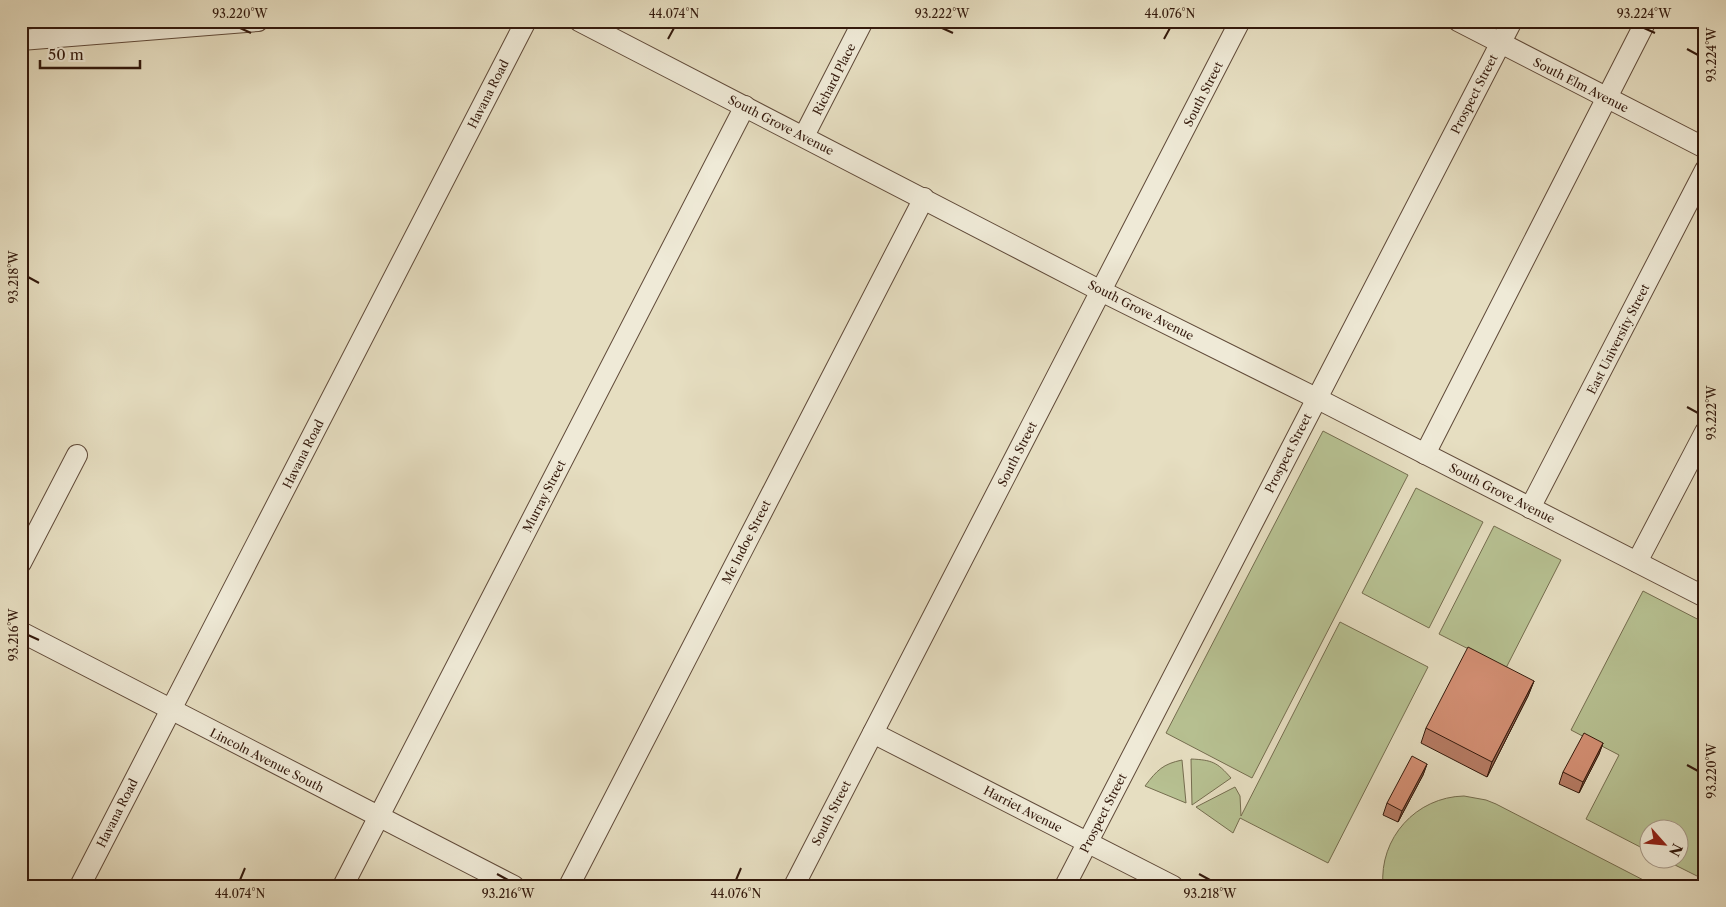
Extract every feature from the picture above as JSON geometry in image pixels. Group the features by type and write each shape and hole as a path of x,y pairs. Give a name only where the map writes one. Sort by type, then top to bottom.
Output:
{"street":[{"path":"21,40 258,21"},
{"name":"Havana Road","path":"80,886 526,21"},
{"name":"South Grove Avenue","path":"579,21 1101,291 1316,398 1705,597"},
{"name":"Richard Place","path":"804,136 863,21"},
{"name":"South Street","path":"794,886 1240,21"},
{"name":"South Elm Avenue","path":"1458,21 1705,148"},
{"name":"Prospect Street","path":"1065,886 1512,21"},
{"path":"1425,454 1646,21"},
{"name":"Murray Street","path":"343,886 745,106"},
{"name":"East University Street","path":"1530,508 1705,170"},
{"name":"Mc Indoe Street","path":"568,886 924,198"},
{"path":"1637,562 1705,432"},
{"path":"21,563 77,455"},
{"name":"Lincoln Avenue South","path":"21,632 514,886"},
{"name":"Harriet Avenue","path":"873,733 1173,886"}],"green space":[{"path":"1323,431 1408,475 1252,778 1166,733"},
{"path":"1416,488 1483,522 1429,628 1362,593"},
{"path":"1494,526 1561,560 1506,668 1439,634"},
{"path":"1643,591 1705,623 1705,880 1685,870 1688,870 1688,820 1638,820 1638,846 1586,819 1619,755 1571,730"},
{"path":"1340,622 1428,667 1328,863 1240,818 1233,833 1196,807 1235,787 1240,796 1241,816"},
{"path":"1191,759 1214,763 1222,768 1231,778 1192,805"},
{"path":"1182,760 1186,803 1145,786 1161,769"},
{"path":"1464,796 1496,804 1655,886 1383,886 1383,868 1387,852 1394,837 1404,823 1416,812 1431,804 1447,798"}],"building":[{"path":"1468,647 1534,681 1492,762 1426,728"},
{"path":"1584,733 1603,743 1583,782 1563,772"},
{"path":"1412,756 1427,764 1402,811 1387,803"}]}
